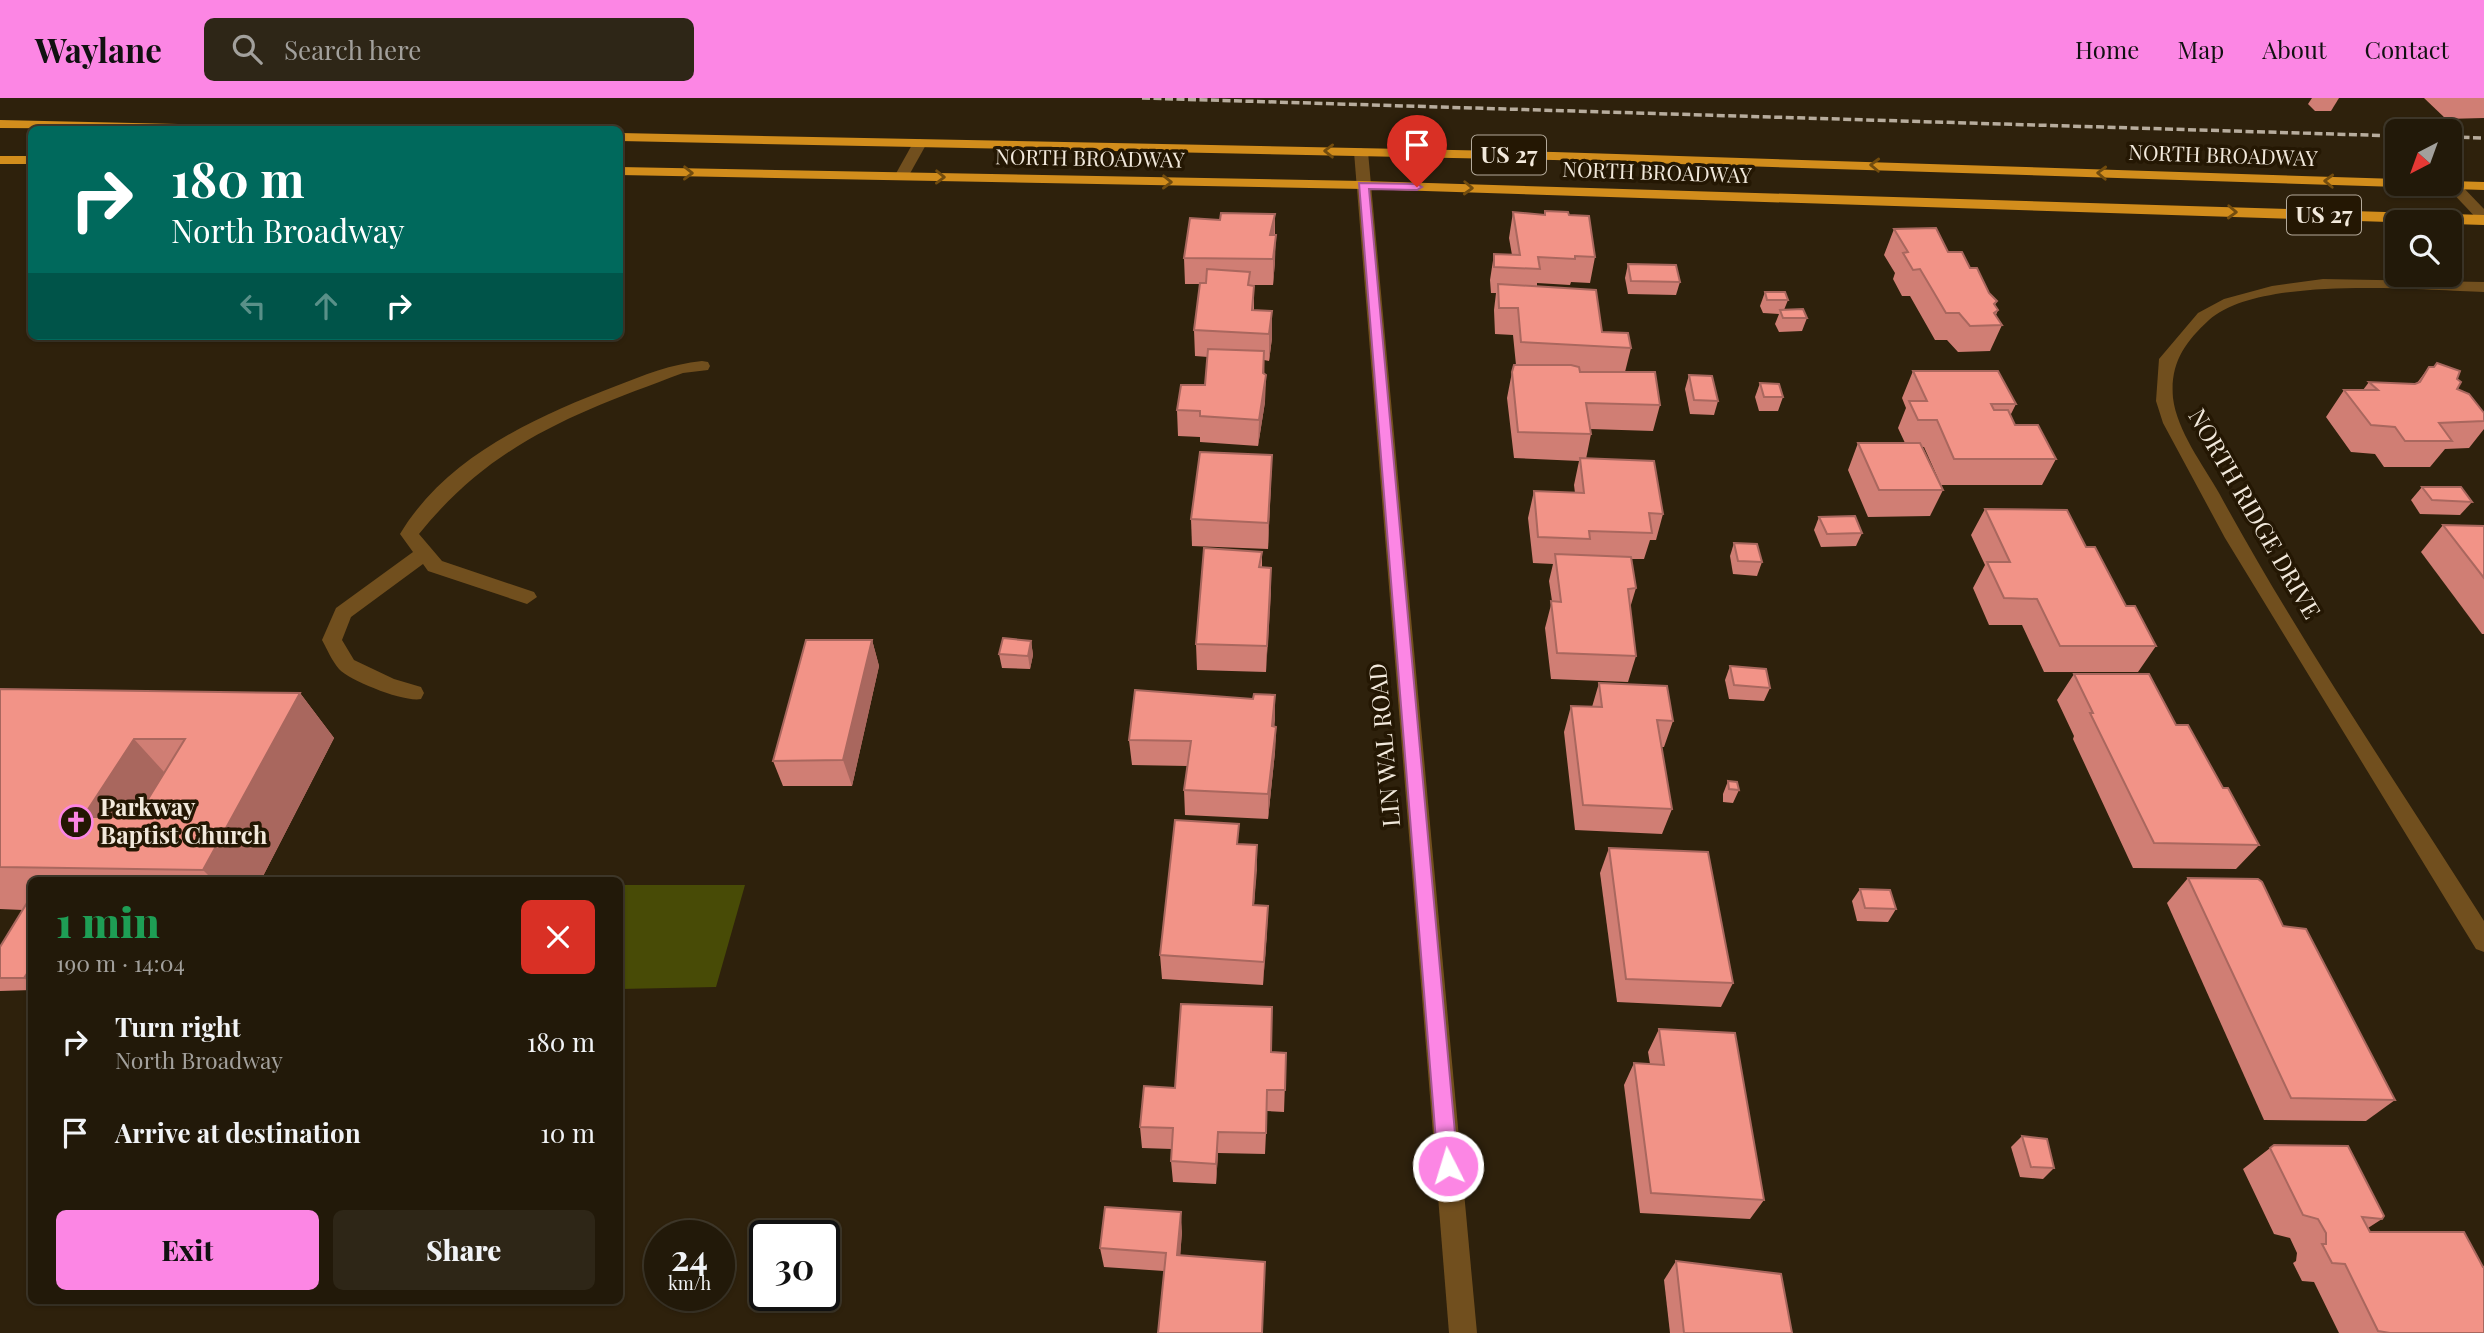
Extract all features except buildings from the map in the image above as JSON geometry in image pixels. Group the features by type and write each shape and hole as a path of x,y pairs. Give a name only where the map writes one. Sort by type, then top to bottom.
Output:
{"highway":[{"path":"2,125 55,126"},
{"name":"NORTH BROADWAY","path":"623,137 1361,152 2385,183"},
{"path":"0,160 28,160"},
{"name":"NORTH BROADWAY","path":"623,171 1363,185 2484,219"},
{"path":"2462,185 2484,186"}],"street":[{"path":"901,177 920,143"},
{"name":"LIN WAL ROAD","path":"1361,152 1463,1333"},
{"path":"2462,195 2484,219"},
{"name":"NORTH RIDGE DRIVE","path":"2484,287 2323,284 2272,291 2230,302 2204,316 2167,359 2164,379 2165,401 2172,423 2234,538 2484,942"},
{"path":"527,597 435,566 410,534 434,500 492,451 544,420 680,368 702,366"},
{"path":"414,693 387,685 347,665 332,640 344,613 424,553"}],"shaded area":[{"path":"623,885 745,885 716,987 623,989"}],"railway":[{"path":"1142,98 2385,136"},
{"path":"2462,137 2484,138"}],"place":[{"name":"Parkway Baptist Church","path":"76,822"}],"route":[{"path":"1417,187 1363,185 1448,1166"}]}
